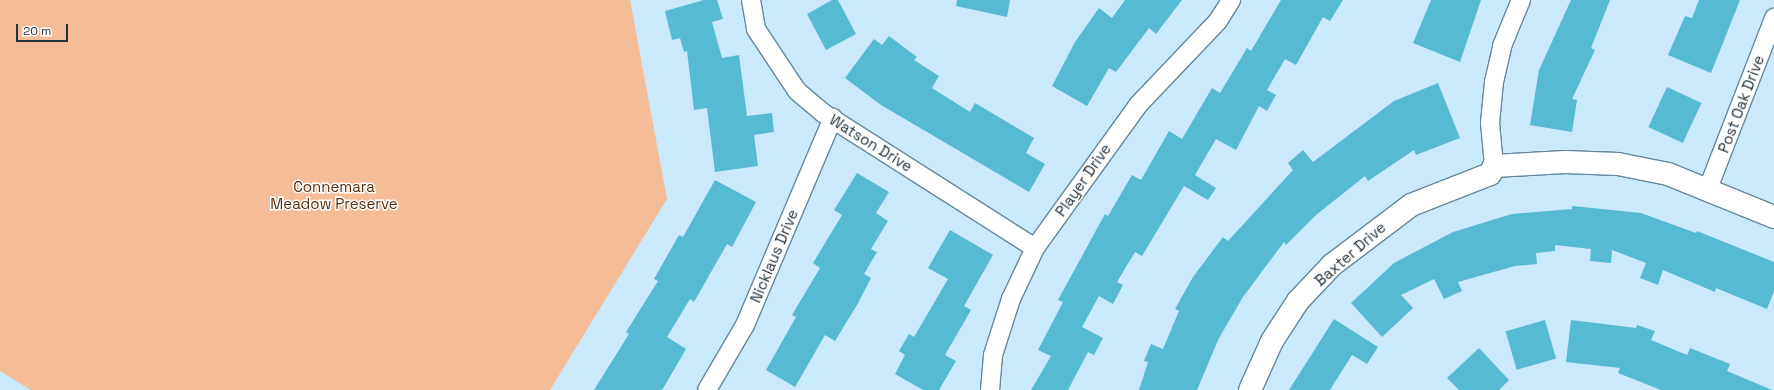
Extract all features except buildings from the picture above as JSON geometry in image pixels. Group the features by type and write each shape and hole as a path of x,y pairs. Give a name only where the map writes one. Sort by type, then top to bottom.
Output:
{"street":[{"name":"Watson Drive","path":"751,0 756,29 772,57 797,91 833,118 1035,248"},
{"name":"Player Drive","path":"990,390 993,355 1006,313 1035,248 1138,106 1218,21 1231,0"},
{"path":"1521,0 1502,46 1494,82 1490,123 1494,166 1565,162 1618,164 1668,174 1774,217"},
{"name":"Post Oak Drive","path":"1707,191 1774,18"},
{"name":"Nicklaus Drive","path":"707,390 745,326 833,118"},
{"name":"Baxter Drive","path":"1250,390 1272,342 1298,301 1332,265 1411,205 1490,174 1494,166"}],"green space":[{"name":"Connemara Meadow Preserve","path":"0,0 630,0 667,199 550,390 31,390 0,371"}]}
